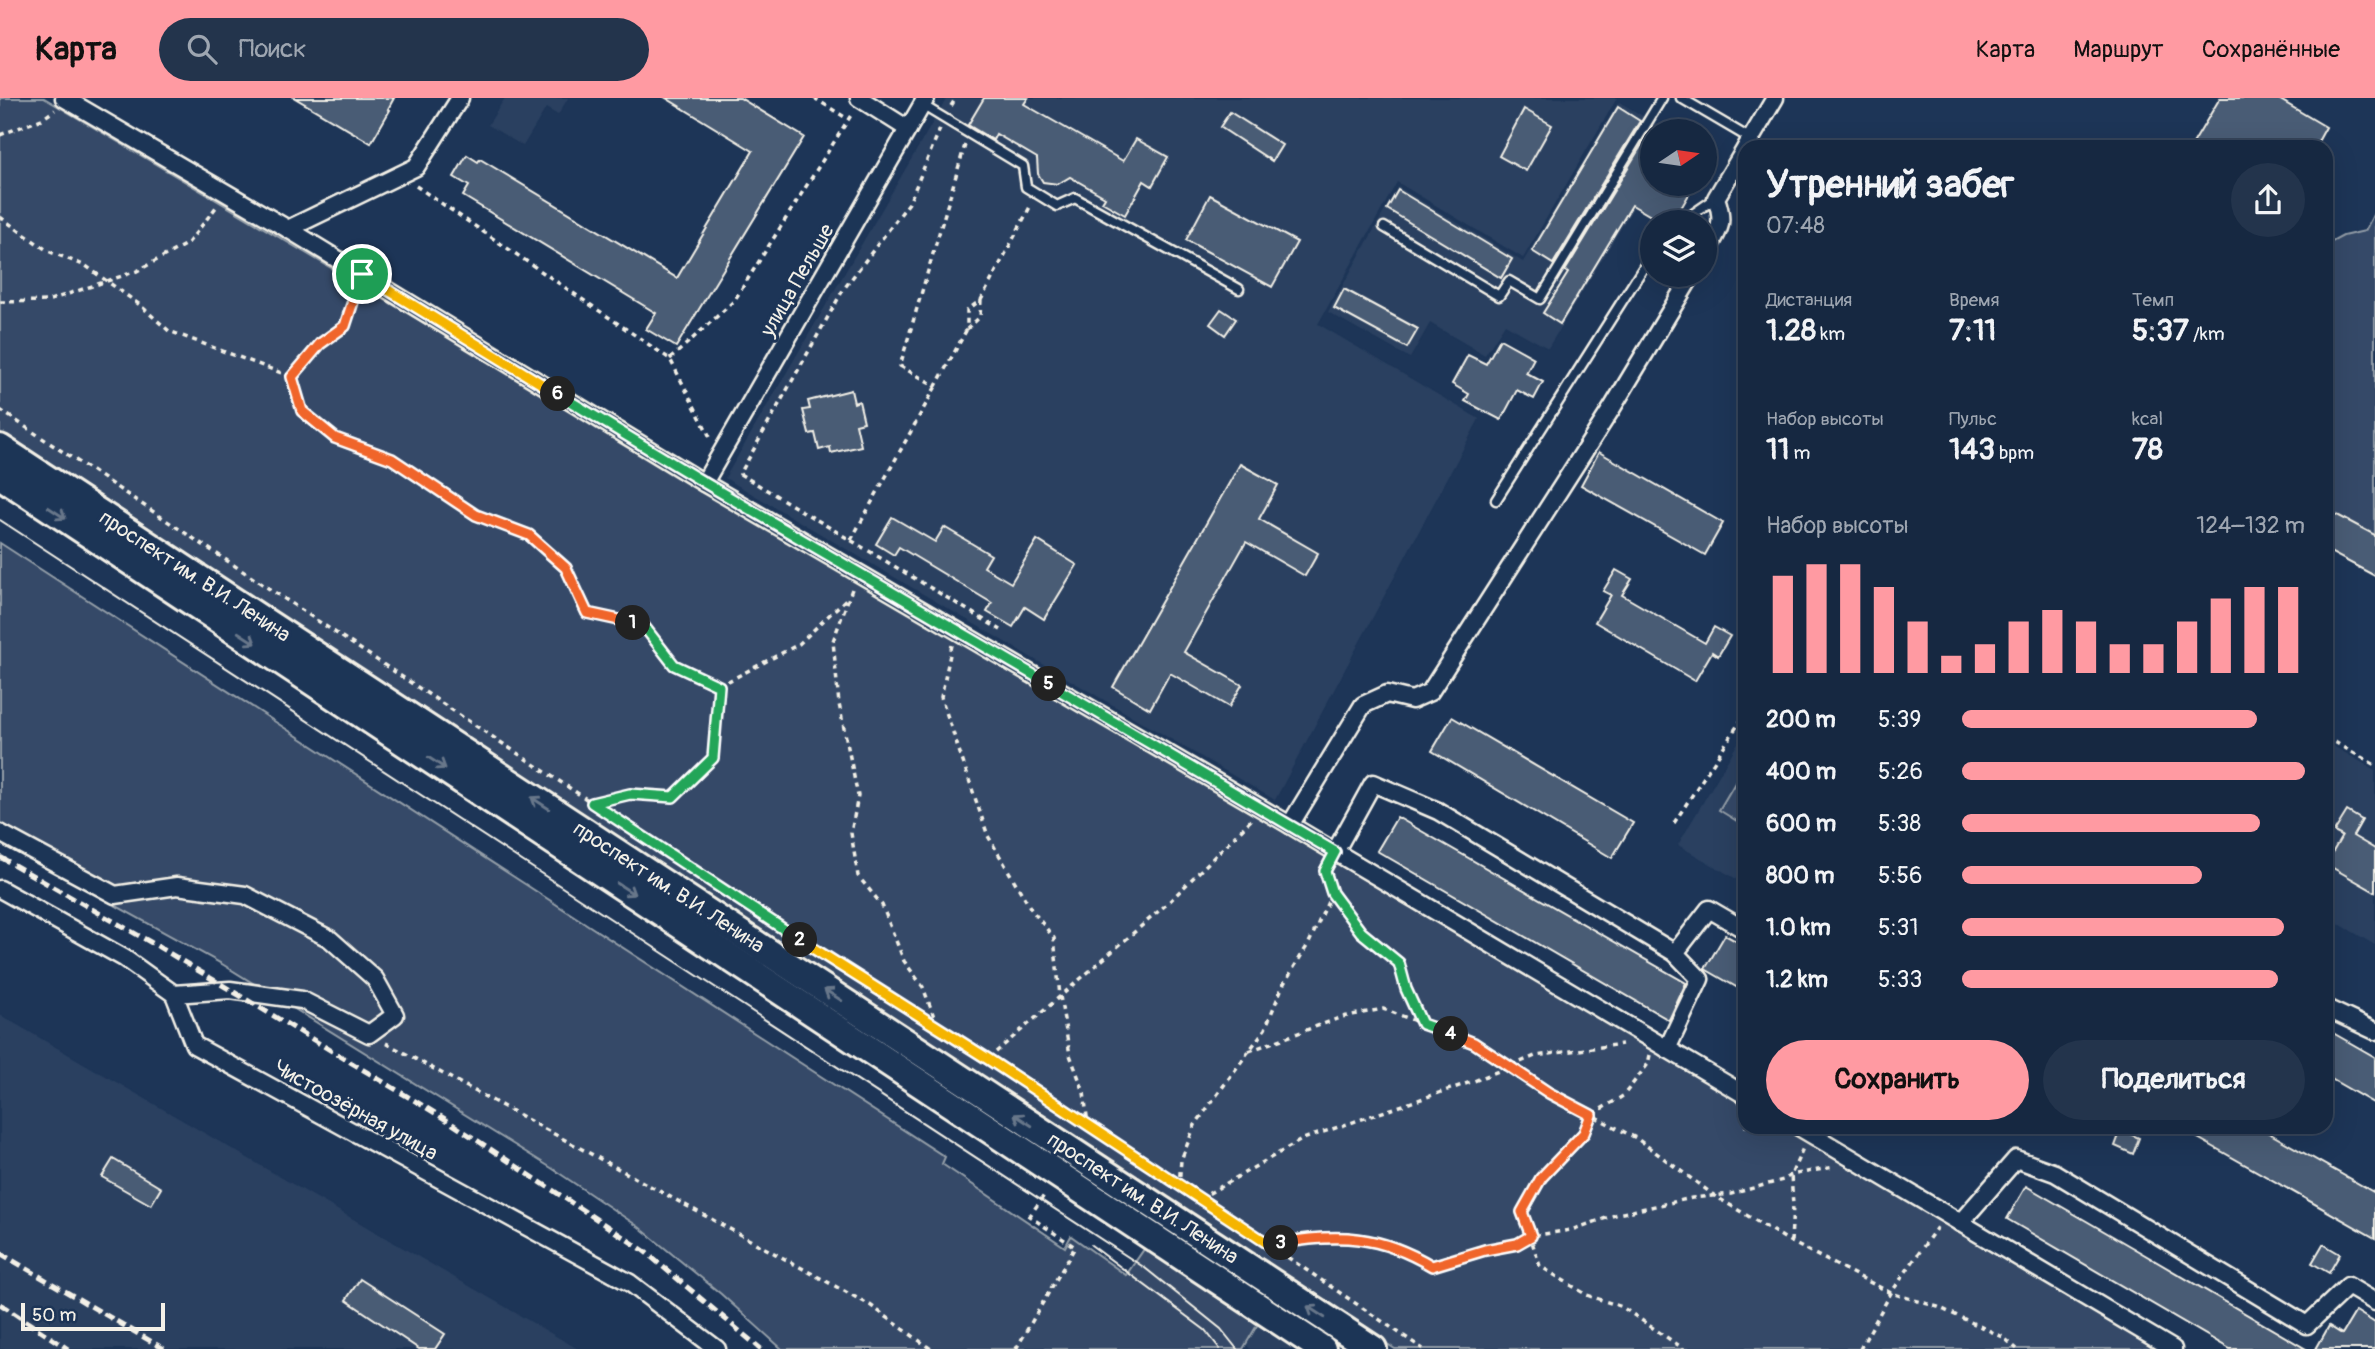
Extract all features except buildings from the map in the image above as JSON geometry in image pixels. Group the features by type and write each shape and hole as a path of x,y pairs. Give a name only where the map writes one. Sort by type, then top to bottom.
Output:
{"main road":[{"name":"проспект им. В.И. Ленина","path":"0,448 1373,1349"},
{"name":"проспект им. В.И. Ленина","path":"0,475 1322,1349"}],"street":[{"path":"288,229 416,167 460,98"},
{"path":"1750,140 1775,98"},
{"path":"67,99 288,229 705,483 1738,1091"},
{"path":"860,99 908,129"},
{"name":"улица Пельше","path":"705,483 924,102"},
{"path":"1717,233 1722,214 1716,198 1738,160"},
{"path":"1290,825 1363,705 1387,694 1412,700 1430,692 1612,408 1685,287"},
{"path":"1335,852 1373,783 1438,811 1675,953 1700,979 1660,1045"},
{"path":"0,833 115,895 177,886 245,895 330,939 375,979 396,1014 369,1034 302,1000 230,990 174,994 124,958 0,889"},
{"path":"1675,953 1709,909 1738,926"},
{"name":"Чистоозёрная улица","path":"174,994 194,1045 630,1283 717,1349"},
{"path":"2333,1011 2375,1031"},
{"path":"1811,1134 2173,1349"},
{"path":"1953,1219 2016,1159 2055,1173 2307,1325 2348,1286 2375,1302"}],"lane":[{"path":"1384,227 1499,296 1508,281 1540,299 1662,98"},
{"path":"1682,98 1740,140"},
{"path":"924,102 944,118 1023,166 1026,187 1057,206 1075,198 1239,289"},
{"path":"1698,210 1716,198"},
{"path":"1496,500 1640,273"}],"path":[{"path":"814,98 849,119"},
{"path":"0,135 42,119 67,99"},
{"path":"670,359 734,301 860,99"},
{"path":"944,118 909,203 843,290 740,474 1001,631"},
{"path":"936,386 900,366 968,133"},
{"path":"400,175 670,359 722,454"},
{"path":"851,540 967,328 980,317 981,300 1037,194"},
{"path":"0,302 47,301 136,271 188,243 221,202"},
{"path":"0,217 48,251 86,266 140,305 169,331 292,377"},
{"path":"292,377 320,344 345,326 362,274"},
{"path":"967,328 967,310 981,300"},
{"path":"292,377 302,411 335,438 392,459 476,515 529,535 566,568 587,613 643,625 674,665 719,686"},
{"path":"0,410 770,921 988,1059 1270,1245 1423,1349"},
{"path":"719,686 799,644 848,597 833,641 839,704 858,796 851,834 858,876 882,905 904,961 923,986 938,1027"},
{"path":"955,629 941,697 988,836 1031,909 1054,938 1070,1055 1084,1092 1088,1125"},
{"path":"592,803 630,794 673,797 713,758 719,686"},
{"path":"1674,823 1738,725"},
{"path":"2333,741 2375,765"},
{"path":"988,1059 1168,903 1262,809"},
{"path":"1335,852 1325,871 1332,893 1361,932 1399,963 1406,989 1422,1024"},
{"path":"1178,1186 1181,1160 1195,1125 1265,1029 1283,985 1308,943 1332,893"},
{"path":"1249,1051 1342,1017 1382,1009 1474,1043 1549,1093 1636,1138 1715,1196 1791,1241 1891,1293 1938,1307 2003,1337 2017,1349"},
{"path":"369,1034 870,1305 931,1349"},
{"path":"1199,1199 1303,1139 1535,1056 1660,1045"},
{"path":"1660,1045 1623,1096 1591,1115 1584,1133 1541,1178 1522,1212 1540,1266 1587,1295 1622,1307 1684,1349"},
{"path":"1791,1241 1791,1175 1803,1134"},
{"path":"1270,1245 1314,1237 1373,1240 1407,1251 1432,1266 1485,1250 1517,1244 1531,1236 1571,1230 1618,1214 1715,1196 1783,1180 1791,1175 1833,1167 1850,1157"},
{"path":"1016,1349 1075,1247 1028,1216 1045,1194"},
{"path":"1860,1349 1891,1293 1953,1219"}],"shaded area":[{"path":"0,98 44,98 1738,1101 1738,1134 1794,1134 2157,1349 1395,1349 0,436"},
{"path":"505,98 568,98 558,115 546,108 523,146 488,125"},
{"path":"947,98 1617,98 1523,258 1397,182 1318,324 1479,419 1275,800 725,478"},
{"path":"1619,102 1648,119 1640,119 1640,196 1548,348 1505,324 1485,355 1430,323 1410,358 1328,312 1398,187 1523,262"},
{"path":"2375,211 2375,575 2333,553 2333,241 2365,231"},
{"path":"0,543 945,1157 942,1164 1065,1247 1071,1236 1126,1275 1147,1245 1259,1322 1243,1349 782,1349 721,1294 639,1227 553,1169 222,964 0,842"},
{"path":"1738,743 1738,880 1678,845"},
{"path":"2333,746 2375,770 2375,945 2333,920"},
{"path":"1738,778 1738,822 1719,810"},
{"path":"0,1015 578,1349 0,1349"},
{"path":"1259,1322 1298,1349 1250,1349 1246,1344"}],"tram line":[{"path":"0,520 1145,1268 1221,1329 1237,1349"},
{"path":"1091,1245 1205,1330 1220,1349"}],"railway":[{"path":"0,857 159,947 445,1119 643,1250 761,1349"},
{"path":"0,1253 164,1349"},
{"path":"0,1304 68,1349"}],"route":[{"path":"362,274 705,483 1335,852 1325,871 1332,893 1361,932 1399,963 1406,989 1422,1024 1474,1043 1549,1093 1591,1115 1584,1133 1541,1178 1522,1212 1531,1236 1517,1244 1485,1250 1432,1266 1407,1251 1373,1240 1314,1237 1270,1245 592,803 630,794 673,797 713,758 719,686 674,665 643,625 587,613 566,568 529,535 476,515 392,459 335,438 302,411 292,377 320,344 345,326 362,274"}]}
